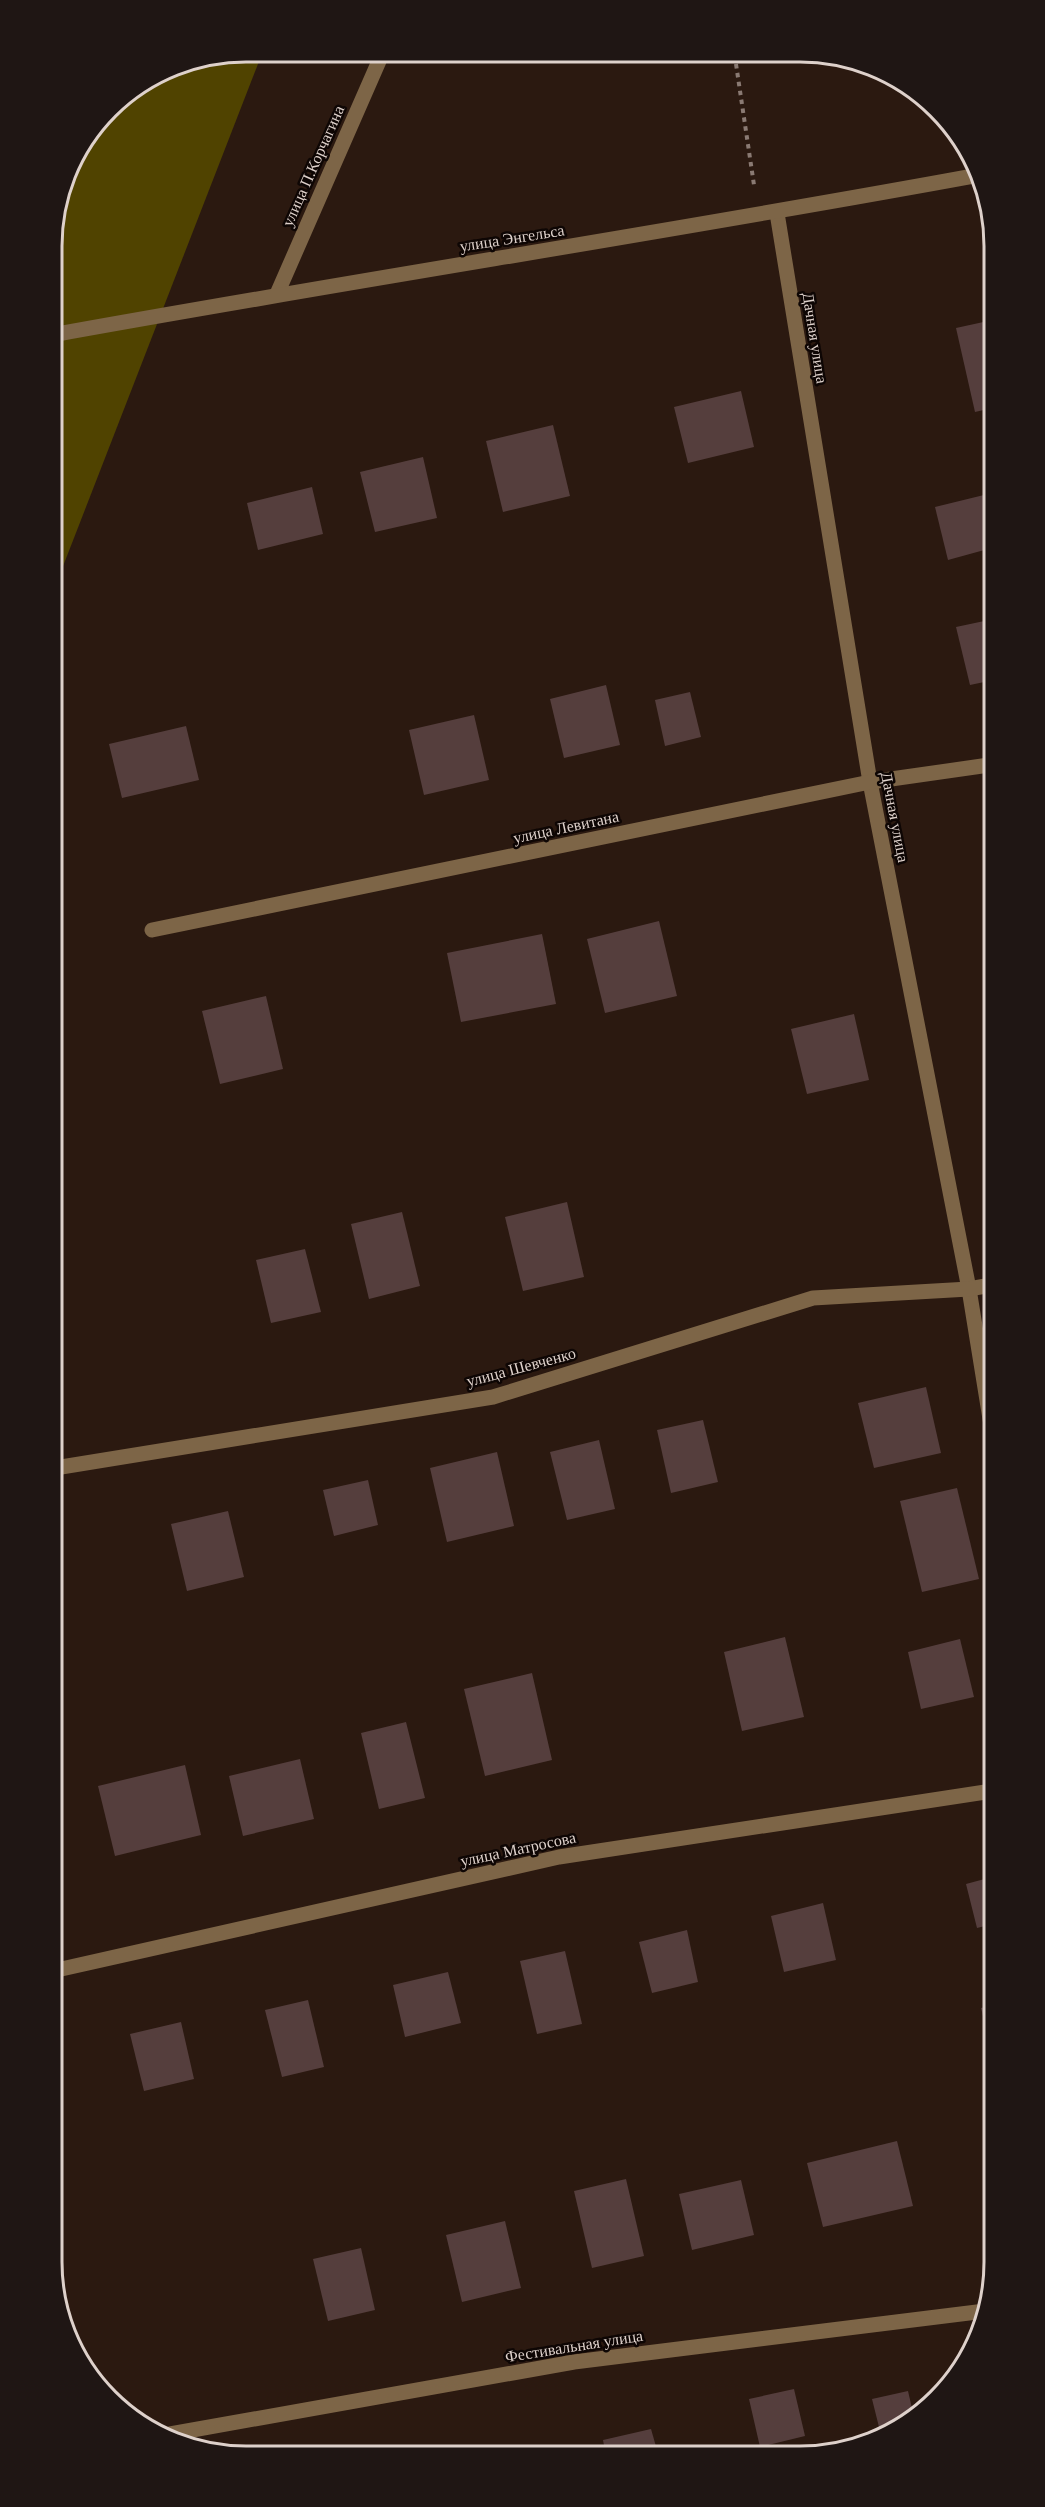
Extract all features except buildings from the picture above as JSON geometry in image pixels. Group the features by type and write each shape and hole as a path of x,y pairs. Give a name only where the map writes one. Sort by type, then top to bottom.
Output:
{"street":[{"name":"улица П.Корчагина","path":"277,294 379,61"},
{"name":"улица Энгельса","path":"62,333 277,294 777,213 970,177"},
{"name":"Дачная улица","path":"777,213 870,782 969,1289 983,1378"},
{"name":"улица Левитана","path":"152,930 870,782 984,766"},
{"name":"улица Шевченко","path":"62,1467 493,1397 813,1298 983,1286"},
{"name":"улица Матросова","path":"62,1969 559,1857 983,1792"},
{"name":"Фестивальная улица","path":"179,2432 574,2361 976,2312"}],"path":[{"path":"735,64 758,216"}],"shaded area":[{"path":"259,61 62,569 62,234 71,187 86,154 107,124 143,93 175,76 198,68 222,63"}]}
